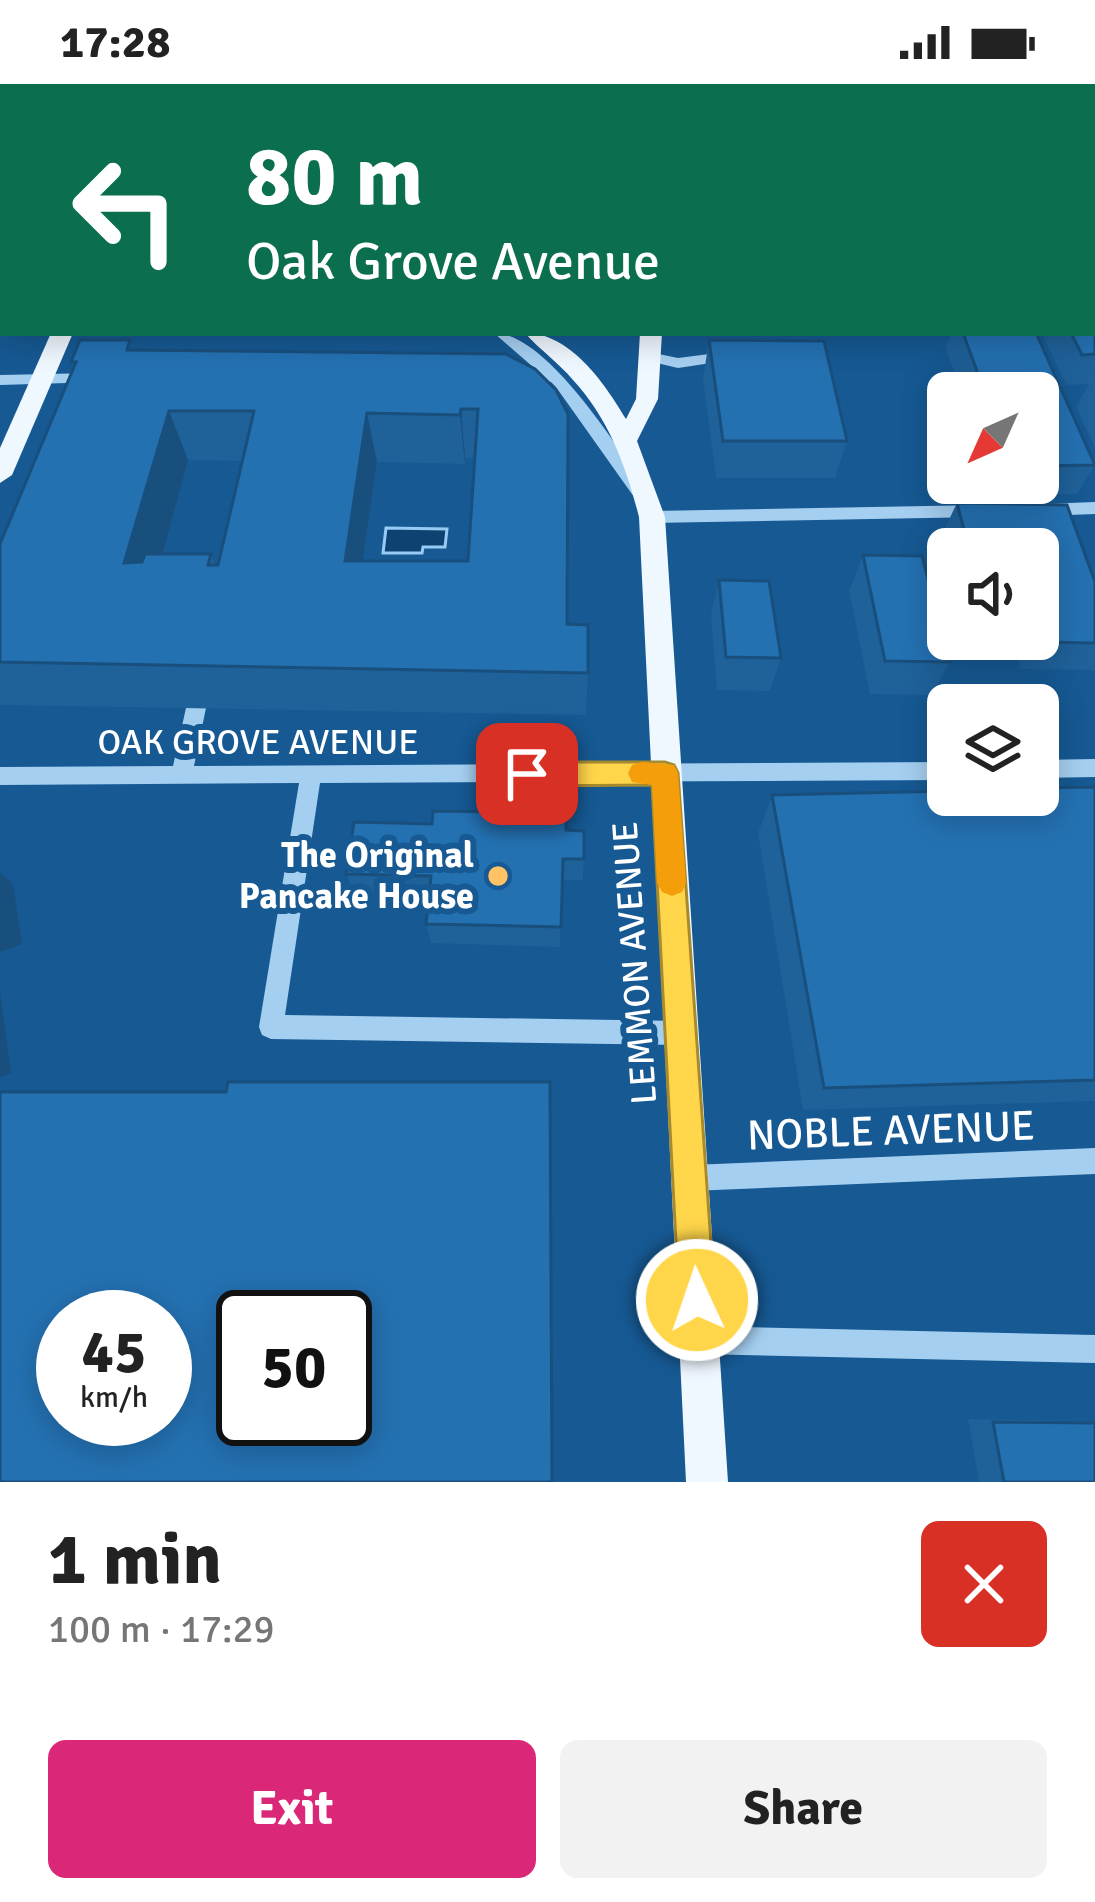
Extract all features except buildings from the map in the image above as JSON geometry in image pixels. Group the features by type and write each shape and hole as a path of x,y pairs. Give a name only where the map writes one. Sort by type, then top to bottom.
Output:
{"main road":[{"path":"0,475 61,336"},
{"name":"LEMMON AVENUE","path":"539,336 580,372 628,437 651,511 707,1482"},
{"path":"628,437 646,399 650,345"}],"street":[{"path":"506,336 555,377 651,511 1002,511"},
{"path":"650,345 678,363 762,355"},
{"path":"505,380 555,377"},
{"path":"0,380 125,378"},
{"path":"1025,510 1095,508"},
{"path":"181,776 196,708"},
{"path":"1059,769 1095,768"},
{"name":"OAK GROVE AVENUE","path":"0,776 927,771"},
{"path":"311,775 271,1027 682,1033"},
{"name":"NOBLE AVENUE","path":"691,1178 1095,1161"},
{"path":"699,1340 1095,1349"}],"shaded area":[{"path":"386,528 447,529 445,547 423,547 422,553 383,553"}],"slow traffic":[{"path":"642,773 665,773 672,883"}],"place":[{"name":"The Original Pancake House","path":"498,876"}],"route":[{"path":"527,774 665,773 697,1300"}]}
